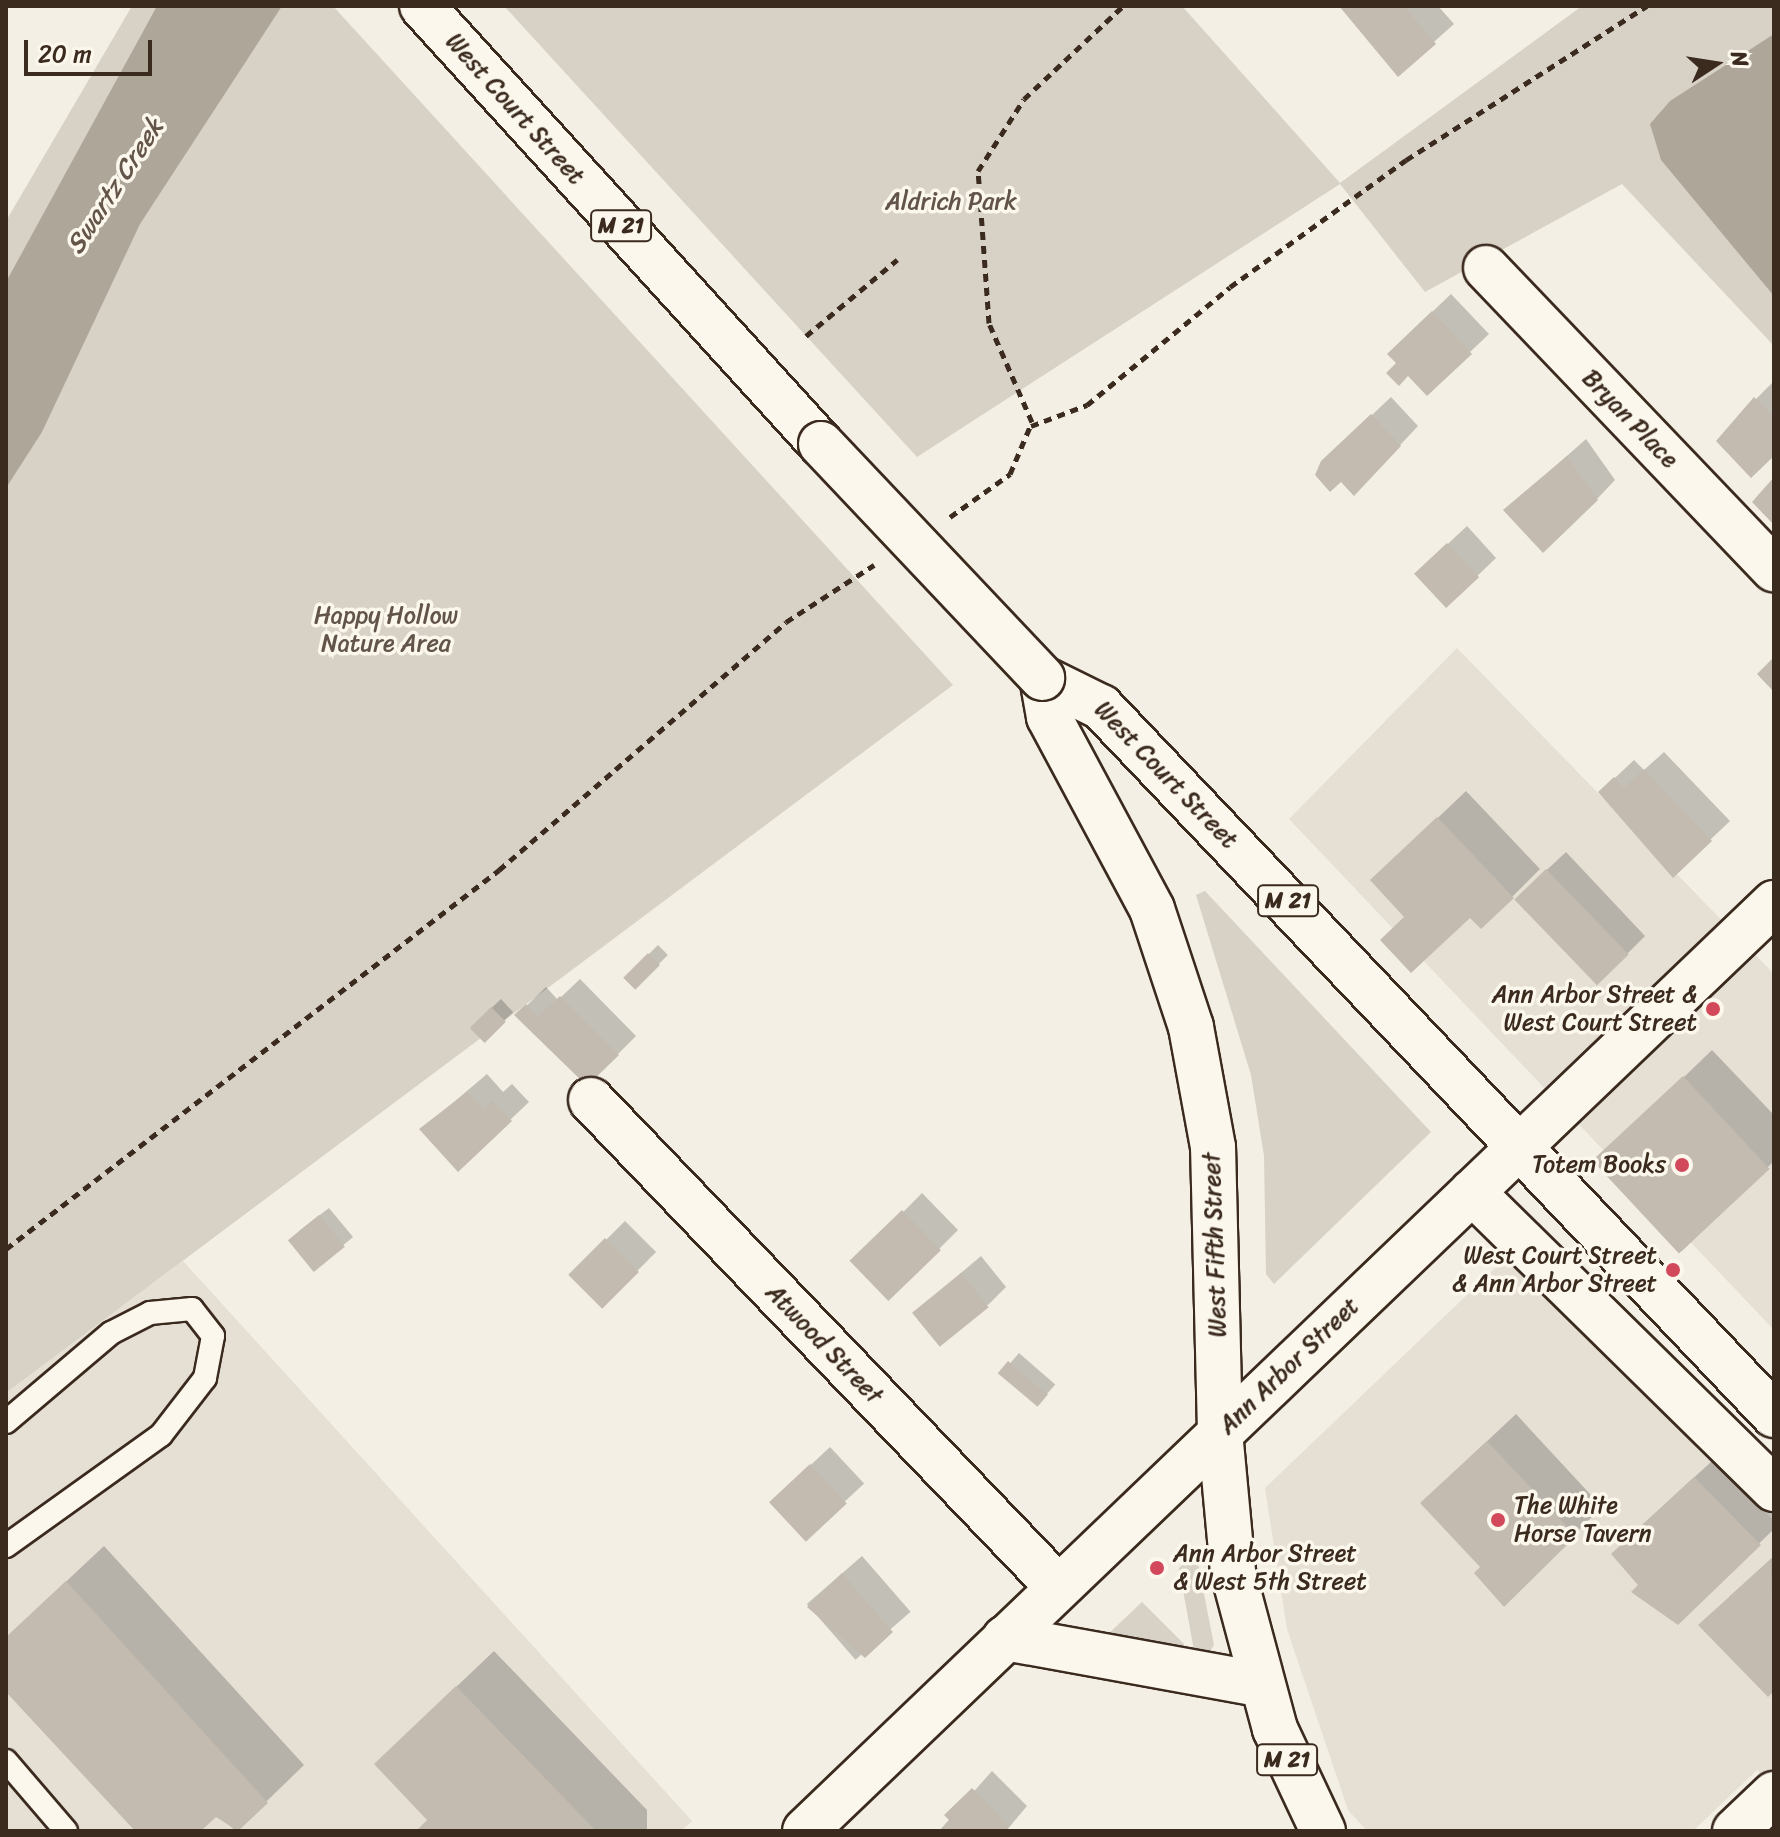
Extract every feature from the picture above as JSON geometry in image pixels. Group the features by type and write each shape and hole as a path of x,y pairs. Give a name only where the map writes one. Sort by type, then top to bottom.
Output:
{"main road":[{"name":"West Court Street","path":"422,6 821,444 1042,678 1101,707 1774,1415"},
{"name":"Bryan Place","path":"1486,268 1774,569"},
{"name":"West Fifth Street","path":"1042,678 1049,717 1152,909 1191,1027 1213,1147 1220,1432 1233,1572 1259,1684 1323,1831"},
{"name":"Ann Arbor Street","path":"805,1831 1774,903"},
{"name":"Atwood Street","path":"591,1100 1058,1587"},
{"path":"1472,1192 1774,1489"},
{"path":"1005,1638 1259,1684"},
{"path":"1735,1831 1774,1794"}],"lane":[{"path":"6,1422 111,1333 150,1313 192,1309 213,1336 205,1378 161,1435 6,1546"},
{"path":"6,1761 66,1831"}],"path":[{"path":"944,521 1010,474 1031,426 989,323 978,171 1024,99 1123,6"},
{"path":"1031,426 1087,405 1230,287 1406,160 1647,6"},
{"path":"806,336 897,260"},
{"path":"6,1249 499,870 786,622 879,562"}],"shaded area":[{"path":"1457,648 1774,974 1774,1330 1289,819"},
{"path":"1515,1249 1774,1521 1774,1786 1757,1770 1693,1831 1367,1831 1348,1810 1287,1629 1265,1488"},
{"path":"183,1261 692,1821 681,1831 6,1831 6,1393"}],"green space":[{"name":"Happy Hollow Nature Area","path":"132,6 333,6 953,685 6,1393 6,221"},
{"name":"Aldrich Park","path":"504,6 1182,6 1340,183 1582,6 1774,6 1774,346 1622,184 1425,292 1340,184 917,457"},
{"path":"1205,891 1431,1132 1274,1284 1266,1274 1264,1156 1251,1075 1196,895"},
{"path":"1196,1553 1214,1645 1206,1657 1195,1656 1179,1568"},
{"path":"1142,1602 1184,1644 1183,1654 1105,1637"}],"water":[{"name":"Swartz Creek","path":"157,6 282,6 140,224 42,432 6,488 6,282"},
{"path":"1774,34 1774,296 1661,160 1650,124 1670,101"}],"building":[{"path":"1339,6 1404,6 1436,44 1398,77"},
{"path":"1432,311 1472,354 1427,396 1408,376 1399,386 1386,373 1396,363 1387,354"},
{"path":"1754,397 1774,417 1774,456 1751,478 1716,441"},
{"path":"1371,414 1401,446 1354,496 1341,482 1330,492 1315,475 1321,461"},
{"path":"1567,456 1598,500 1543,553 1503,510"},
{"path":"1774,477 1774,525 1752,502"},
{"path":"1447,543 1479,577 1446,608 1414,574"},
{"path":"1774,657 1774,692 1757,674"},
{"path":"1644,769 1712,841 1673,878 1598,792 1614,777 1624,788"},
{"path":"1437,817 1514,898 1481,929 1470,918 1411,973 1380,940 1404,917 1370,880"},
{"path":"1546,869 1629,955 1597,985 1514,900"},
{"path":"648,953 660,965 635,990 623,978"},
{"path":"560,996 619,1055 587,1086 514,1015 526,1004 538,1017"},
{"path":"491,1007 506,1022 485,1043 470,1028"},
{"name":"Totem Books","path":"1683,1076 1770,1169 1679,1253 1592,1161"},
{"path":"467,1092 484,1109 492,1101 512,1121 458,1172 419,1129"},
{"path":"902,1210 941,1250 888,1301 849,1261"},
{"path":"319,1215 345,1247 314,1272 288,1240"},
{"path":"605,1238 639,1272 602,1309 568,1275"},
{"path":"961,1273 989,1307 940,1347 912,1313"},
{"path":"1008,1361 1048,1394 1038,1407 998,1373"},
{"name":"The White Horse Tavern","path":"1487,1441 1576,1536 1504,1607 1474,1573 1480,1567 1420,1503"},
{"path":"810,1464 847,1503 806,1542 769,1502"},
{"path":"1694,1477 1761,1545 1678,1625 1631,1592 1638,1585 1611,1554"},
{"path":"1771,1559 1774,1691 1768,1697 1698,1625"},
{"path":"842,1573 893,1632 865,1658 807,1607"},
{"path":"66,1581 268,1803 238,1831 216,1817 201,1831 135,1831 6,1692 6,1637"},
{"path":"456,1686 596,1831 416,1831 427,1820 374,1764"},
{"path":"972,1788 1009,1826 1005,1831 939,1831 950,1821 944,1815"}],"place":[{"name":"Ann Arbor Street & West Court Street","path":"1713,1009"},
{"name":"Totem Books","path":"1682,1165"},
{"name":"West Court Street & Ann Arbor Street","path":"1673,1270"},
{"name":"The White Horse Tavern","path":"1498,1520"},
{"name":"Ann Arbor Street & West 5th Street","path":"1157,1568"}]}
